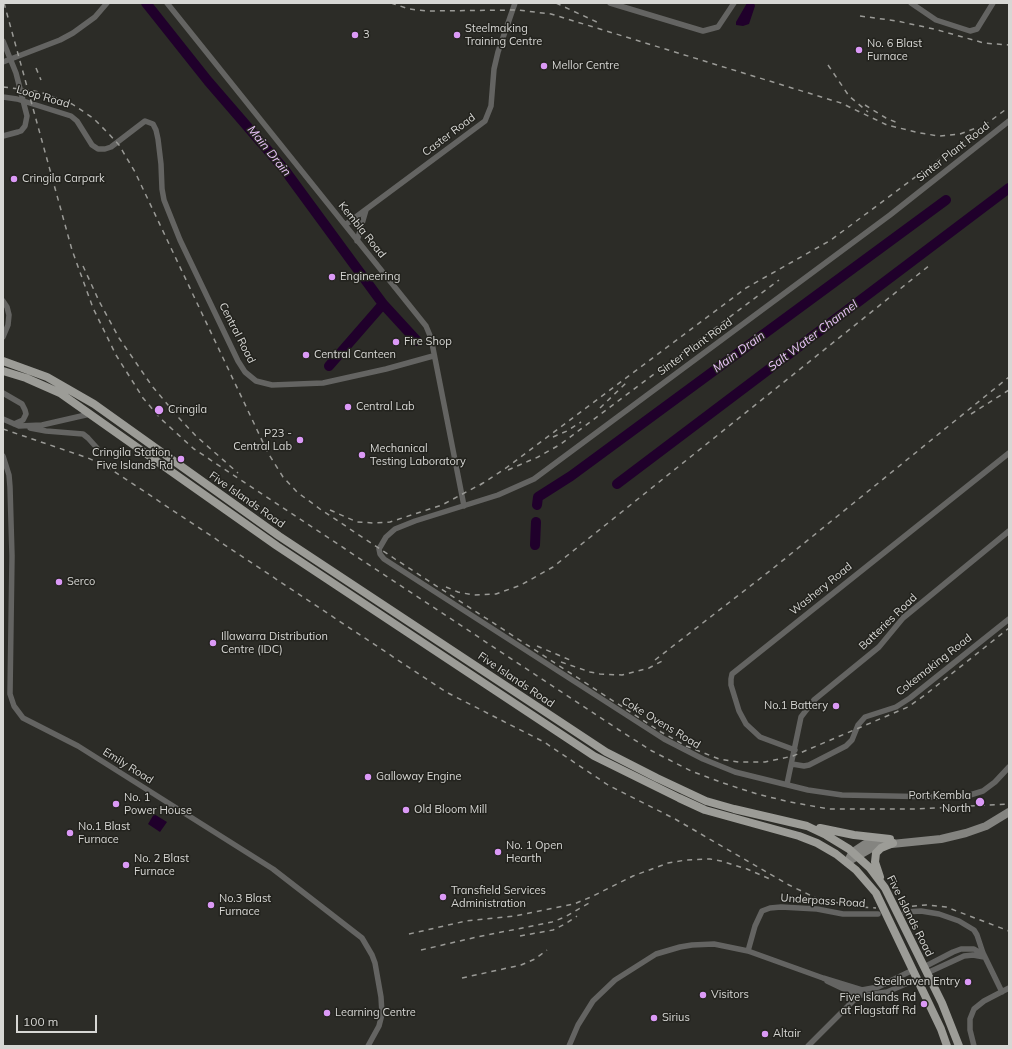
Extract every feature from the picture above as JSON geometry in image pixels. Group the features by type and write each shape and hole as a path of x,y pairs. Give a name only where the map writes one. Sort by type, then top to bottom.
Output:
{"main road":[{"name":"Five Islands Road","path":"3,361 48,377 94,404 279,536 606,752 706,801 802,825 820,832 855,854 870,868 882,883 890,898 903,915 925,970 942,1003 959,1046"},
{"name":"Five Islands Road","path":"3,371 42,384 60,393 277,546 594,756 705,810 809,840 823,846 847,862 863,877 879,898 941,1029 947,1046"},
{"path":"802,825 891,841"},
{"path":"882,883 876,864 875,855 877,850 891,841"}],"street":[{"path":"3,62 46,46 73,33 85,26 107,3"},
{"name":"Kembla Road","path":"167,3 426,326 431,338 433,356 464,506"},
{"name":"Caster Road","path":"345,225 485,121 491,106 494,69 498,52 515,3"},
{"path":"610,3 703,31 718,26 734,3"},
{"path":"911,3 936,20 970,31 977,29 993,3"},
{"path":"3,40 16,73 27,116 25,126 21,131 3,136"},
{"name":"Loop Road","path":"3,97 17,99 67,114 74,118 92,145 101,150 111,147 143,123 148,121"},
{"name":"Central Road","path":"148,121 153,124 156,130 164,200 180,240 241,367 251,377 263,384 272,385 323,383 386,369 433,356"},
{"name":"Sinter Plant Road","path":"380,554 379,549 383,541 395,529 415,521 508,491 534,479 890,215 1009,121"},
{"path":"357,241 366,210"},
{"path":"3,301 7,307 8,315 8,325 3,337"},
{"path":"3,393 22,404 25,410 26,414 23,420 12,424"},
{"path":"19,426 45,425 91,414"},
{"path":"3,419 19,426 85,435 97,448"},
{"path":"37,425 57,432"},
{"name":"Washery Road","path":"794,750 760,738 746,724 739,711 731,685 732,674 1009,453"},
{"name":"Emily Road","path":"3,456 9,475 10,487 12,556 10,694 14,706 23,718 78,746 273,869 362,938 375,963 381,997 382,1014 380,1026 368,1046"},
{"name":"Batteries Road","path":"786,784 792,764 801,717 814,700 879,647 904,618 1009,531"},
{"name":"Coke Ovens Road","path":"380,554 384,559 664,739 703,759 735,772 808,790 842,795 902,797 963,796 977,794 989,787 1009,767"},
{"name":"Cokemaking Road","path":"792,764 809,766 846,746 852,740 858,725 865,717 896,707 910,698 1009,619"},
{"path":"847,862 855,854 891,841 937,839 956,836 976,830 997,820 1009,812"},
{"name":"Underpass Road","path":"748,951 755,926 762,911 770,908 781,907 817,909 843,914 878,914"},
{"path":"903,915 921,911 934,913 949,917 970,927 977,933 986,959 1002,992"},
{"path":"569,1046 578,1025 593,1001 615,980 634,966 656,954 692,945 714,944 748,951 823,978 832,984 867,996 893,990 917,979"},
{"path":"925,970 954,951 964,948 970,948 979,952 986,959"},
{"path":"808,1046 854,1000 859,992 878,987 913,970"},
{"path":"974,1046 970,1030 970,1019 974,1009 984,1001 1009,988"}],"shaded area":[{"path":"747,3 754,3 755,6 749,24 743,26 736,25 736,22"},
{"path":"154,814 167,822 160,832 148,824"}],"waterway":[{"name":"Main Drain","path":"146,3 208,81 284,169 383,304 417,341"},
{"name":"Salt Water Channel","path":"617,484 1009,188"},
{"name":"Main Drain","path":"537,505 538,497 571,476 946,200"},
{"name":"Main Drain","path":"329,366 383,304"},
{"name":"Main Drain","path":"535,545 536,522"}],"railway":[{"path":"4,3 72,250 93,308 116,355 143,398 161,419 194,449 619,730 652,751 691,771 757,794 829,809 916,809 1009,804"},
{"path":"391,3 409,9 427,11 518,10 551,14 841,103 887,125 939,136 960,134 976,128"},
{"path":"556,3 601,24"},
{"path":"860,16 897,21 934,29 984,43 1009,45"},
{"path":"828,65 849,96 868,112"},
{"path":"36,68 41,80"},
{"path":"3,87 43,93 72,104 93,118 119,145 135,172 268,453 283,477 297,492 395,559 661,732 686,746 719,759 739,762 765,762 793,756 908,707 1009,628"},
{"path":"865,105 886,118 900,124"},
{"path":"480,485 506,468 746,288 831,240 1009,107"},
{"path":"446,587 458,592 473,595 496,594 521,585 553,567 930,265"},
{"path":"83,266 99,301 119,338 152,386 196,436 238,473"},
{"path":"508,470 538,457 561,444 779,280"},
{"path":"655,660 771,570 1009,377"},
{"path":"600,408 626,383"},
{"path":"971,414 1009,390"},
{"path":"553,437 567,431 581,422"},
{"path":"3,429 88,458 106,466 446,692 544,742 608,785 675,819 789,885 818,899 859,907 876,908"},
{"path":"330,510 357,522 390,522 442,505 483,483"},
{"path":"537,646 570,660"},
{"path":"561,662 590,672 622,675 649,668 666,659"},
{"path":"409,934 466,921 515,916 574,904 633,876 668,863 686,860 710,859 721,861 747,869 770,879"},
{"path":"421,950 552,922 565,917 591,902"},
{"path":"902,907 926,905 946,907 1009,931"},
{"path":"520,936 553,930 577,916"},
{"path":"462,978 521,965 535,959 547,950"}],"place":[{"name":"3","path":"355,35"},
{"name":"Steelmaking Training Centre","path":"457,35"},
{"name":"No. 6 Blast Furnace","path":"859,50"},
{"name":"Mellor Centre","path":"544,66"},
{"name":"Cringila Carpark","path":"14,179"},
{"name":"Engineering","path":"332,277"},
{"name":"Fire Shop","path":"396,342"},
{"name":"Central Canteen","path":"306,355"},
{"name":"Central Lab","path":"348,407"},
{"name":"Cringila","path":"159,410"},
{"name":"P23 - Central Lab","path":"300,440"},
{"name":"Mechanical Testing Laboratory","path":"362,455"},
{"name":"Cringila Station, Five Islands Rd","path":"181,459"},
{"name":"Serco","path":"59,582"},
{"name":"Illawarra Distribution Centre (IDC)","path":"213,643"},
{"name":"No.1 Battery","path":"836,706"},
{"name":"Galloway Engine","path":"368,777"},
{"name":"Port Kembla North","path":"980,802"},
{"name":"No. 1 Power House","path":"116,804"},
{"name":"Old Bloom Mill","path":"406,810"},
{"name":"No.1 Blast Furnace","path":"70,833"},
{"name":"No. 1 Open Hearth","path":"498,852"},
{"name":"No. 2 Blast Furnace","path":"126,865"},
{"name":"Transfield Services Administration","path":"443,897"},
{"name":"No.3 Blast Furnace","path":"211,905"},
{"name":"Steelhaven Entry","path":"968,982"},
{"name":"Visitors","path":"703,995"},
{"name":"Five Islands Rd at Flagstaff Rd","path":"924,1004"},
{"name":"Learning Centre","path":"327,1013"},
{"name":"Sirius","path":"654,1018"},
{"name":"Altair","path":"765,1034"}]}
